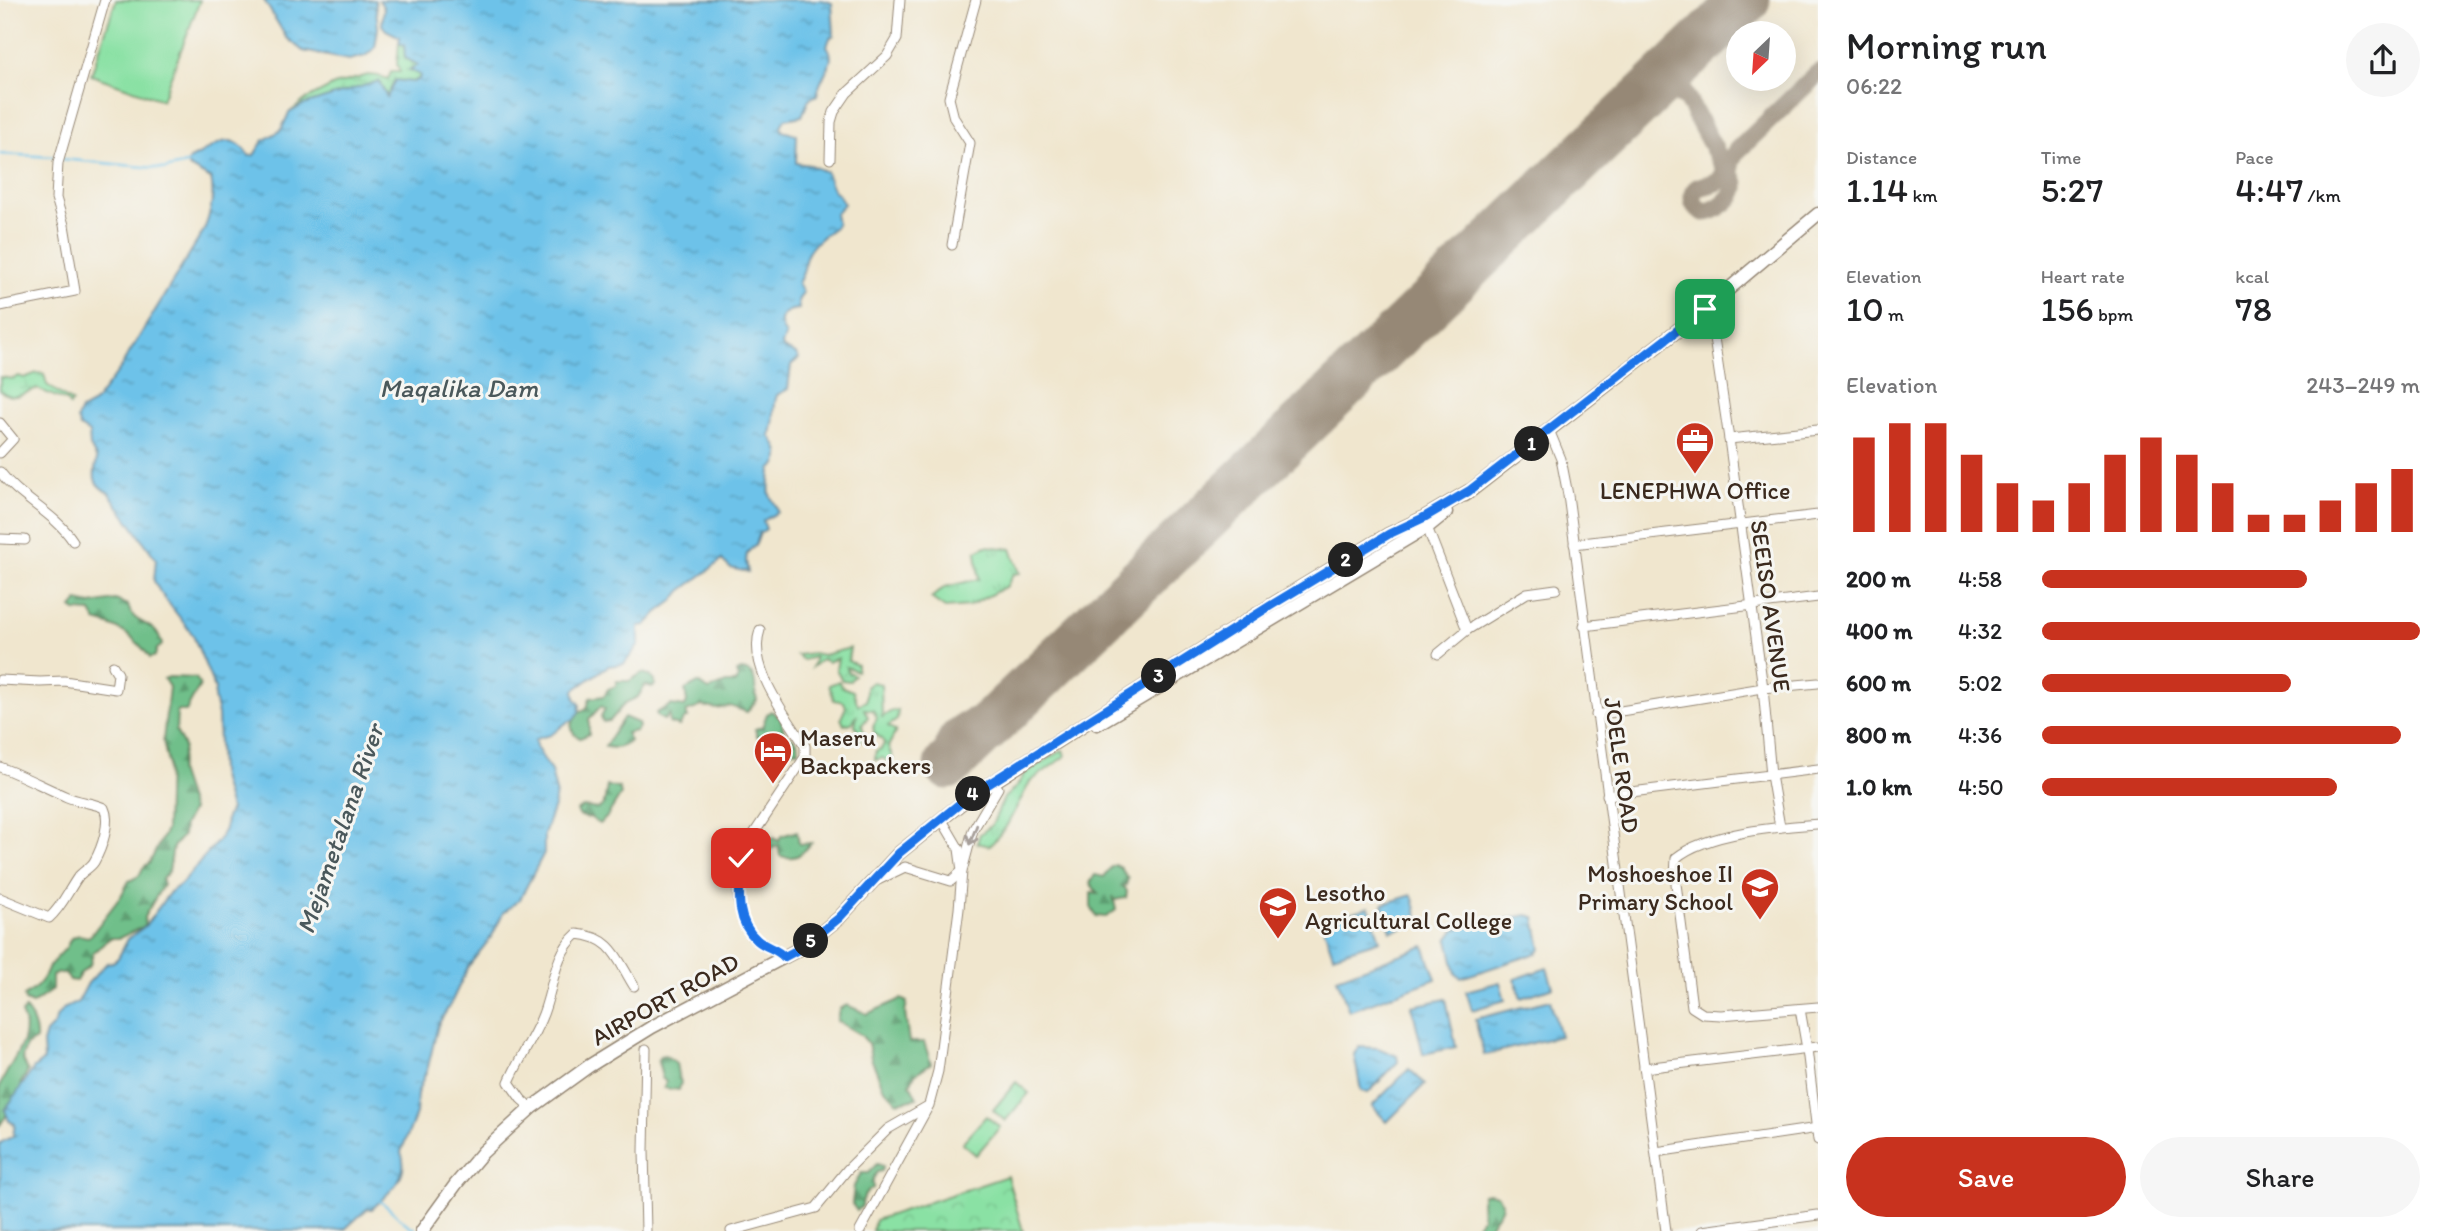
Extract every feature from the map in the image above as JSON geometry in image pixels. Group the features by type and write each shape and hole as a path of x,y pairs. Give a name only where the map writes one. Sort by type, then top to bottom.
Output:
{"main road":[{"name":"AIRPORT ROAD","path":"942,820 1232,642 1427,527 1469,491 1705,309 1818,214"},
{"name":"AIRPORT ROAD","path":"422,1231 483,1153 531,1108 589,1066 652,1027 803,947 839,918 899,853 968,797 1270,606 1389,534 1469,491"}],"street":[{"path":"0,306 75,291 62,216 56,198 58,163 106,0"},
{"path":"830,159 831,122 834,112 847,93 887,56 897,39 900,0"},
{"path":"953,245 971,144 954,117 949,98 976,0"},
{"name":"SEEISO AVENUE","path":"1705,309 1713,331 1730,439 1763,688 1771,775 1780,827"},
{"path":"0,423 13,439 0,453"},
{"name":"JOELE ROAD","path":"1549,430 1561,459 1574,544 1666,1231"},
{"path":"1730,439 1818,430"},
{"path":"0,472 11,487 45,511 73,541"},
{"path":"1574,544 1818,515"},
{"path":"1427,527 1466,630"},
{"path":"0,539 25,540"},
{"path":"1438,654 1466,630 1527,593 1556,589"},
{"path":"1584,626 1818,597"},
{"path":"760,630 755,643 762,673 805,746 805,757 745,847 741,858 740,916 756,940 764,946 778,950 784,957"},
{"path":"0,680 64,681 116,689 118,674 113,666"},
{"path":"1596,715 1763,688 1818,683"},
{"path":"0,767 31,778 67,797 89,805 98,805 104,808 107,818 103,841 94,862 80,875 59,908 49,918 0,898"},
{"path":"1606,795 1818,769"},
{"path":"860,1231 929,1105 938,1071 962,871 973,830 998,788"},
{"path":"942,820 959,849 962,871"},
{"path":"1818,824 1780,827 1708,841 1688,848 1676,858 1676,886 1692,1007 1703,1014 1721,1015 1818,1007"},
{"path":"867,885 905,867 933,873 951,881 962,871"},
{"path":"531,1108 515,1093 509,1083 541,1021 554,973 566,944 577,934 598,937 609,945 634,986"},
{"path":"1800,1009 1818,1140"},
{"path":"1644,1068 1818,1047"},
{"path":"646,1049 646,1231"},
{"path":"732,1231 816,1208 847,1170 888,1129 929,1105"},
{"path":"1657,1152 1817,1128"},
{"path":"1702,1231 1818,1215"}],"green space":[{"path":"116,0 200,0 162,100 91,75"},
{"path":"399,43 404,44 405,58 418,65 410,70 420,75 419,79 413,82 395,80 387,98 384,91 347,96 312,104 289,113 305,100 334,85 368,75 388,79 391,72 400,72 397,64"},
{"path":"37,373 44,374 47,385 72,402 70,406 66,401 38,389 18,396 10,396 0,390 0,377 24,378"},
{"path":"986,546 1011,549 1020,573 1013,574 1007,586 969,606 945,608 931,598 945,587 979,579 976,551"},
{"path":"115,600 128,605 135,617 155,631 162,645 155,656 150,658 139,644 126,634 96,621 91,612 76,611 72,608 78,601 91,604"},
{"path":"850,648 848,661 857,665 857,671 846,667 848,672 854,675 850,681 842,680 836,669 838,658 828,662 822,659 812,667 815,657 803,660 797,655 823,655"},
{"path":"741,670 751,674 755,681 757,700 747,712 730,706 717,709 702,706 686,712 688,718 679,726 669,723 670,714 664,720 658,717 656,713 671,705 685,707 685,690 698,683 709,690 726,683 735,683 738,679 736,672"},
{"path":"642,673 649,675 655,685 645,685 638,697 625,703 610,721 603,722 601,716 605,709 601,706 589,719 589,734 580,738 574,734 571,725 579,712 587,708 590,698 604,696 608,689 616,686 617,681 629,681"},
{"path":"196,678 200,685 186,711 177,711 176,731 184,747 179,771 192,810 184,825 183,835 173,847 169,871 162,879 163,885 144,917 145,926 119,938 110,938 93,953 90,965 76,981 57,972 52,976 52,990 32,1004 25,1001 24,996 40,984 49,966 66,948 71,938 91,935 129,881 139,876 150,862 166,830 168,764 163,741 169,687 164,679"},
{"path":"839,681 842,687 853,691 858,705 866,701 866,687 872,682 881,684 882,717 898,710 897,720 888,726 896,731 888,747 893,759 889,763 883,758 875,760 876,751 884,744 874,733 873,726 877,718 873,710 864,709 868,717 862,725 864,735 860,741 856,742 854,738 858,728 855,726 857,715 852,723 844,725 841,718 846,707 844,702 834,700 829,685"},
{"path":"771,711 781,718 785,732 797,742 799,751 790,750 788,741 785,741 784,745 772,737 757,736 755,729 762,727"},
{"path":"624,717 638,723 639,727 636,731 626,733 630,741 619,747 605,746"},
{"path":"1063,750 1065,756 1030,782 1006,827 990,846 977,843 980,834 992,825 1004,798 1017,786 1025,773"},
{"path":"607,786 619,788 621,794 606,818 599,824 590,817 579,815 577,810 583,807 598,809 604,804"},
{"path":"797,831 799,844 811,843 794,857 780,856 778,846 767,850 763,842 773,838 779,841 781,836"},
{"path":"1115,865 1121,868 1128,879 1123,886 1127,891 1126,898 1114,900 1113,896 1116,910 1106,917 1096,916 1091,907 1091,893 1098,894 1090,883 1095,875 1104,877"},
{"path":"901,999 907,1002 905,1013 909,1042 924,1042 931,1063 915,1074 910,1084 917,1098 897,1102 883,1087 868,1043 861,1035 837,1021 839,1009 847,1005 867,1014"},
{"path":"25,1009 34,1023 36,1040 26,1046 22,1058 28,1071 21,1083 24,1089 0,1125 0,1086 23,1042 25,1032 21,1014"},
{"path":"665,1055 676,1063 681,1082 679,1090 664,1088 666,1082 662,1078 658,1060"},
{"path":"1016,1082 1029,1093 1005,1121 993,1110"},
{"path":"986,1116 1000,1127 976,1155 962,1143"},
{"path":"877,1164 883,1166 882,1171 877,1172 873,1179 873,1188 864,1196 862,1206 857,1211 852,1204 854,1186 861,1173 868,1173"},
{"path":"1007,1176 1023,1231 872,1231 875,1220"},
{"path":"1483,1194 1497,1195 1502,1202 1501,1209 1489,1227 1490,1231 1472,1231 1482,1218"}],"water":[{"path":"264,0 375,0 378,28 375,48 365,56 349,60 303,51 286,37"},
{"name":"Maqalika Dam","path":"379,0 822,0 832,3 834,35 827,46 830,64 817,95 809,99 802,116 785,119 781,126 782,131 797,135 796,163 810,165 826,172 834,192 844,204 835,214 835,227 817,242 806,256 798,283 803,292 798,301 799,309 788,311 781,320 786,335 783,348 799,358 791,365 788,389 777,395 770,436 779,453 778,461 771,470 769,489 778,512 763,521 766,529 760,533 756,544 747,553 748,572 730,568 722,560 681,591 646,625 639,626 639,645 624,664 608,666 574,690 575,698 580,704 579,712 573,720 550,735 535,740 536,747 551,771 556,792 544,834 544,853 520,899 503,913 492,936 468,967 438,1025 428,1067 417,1094 416,1114 401,1152 403,1169 391,1191 372,1209 367,1209 345,1229 329,1231 0,1231 0,1143 13,1136 15,1124 9,1121 5,1110 34,1068 44,1060 43,1043 46,1033 63,1009 78,1002 88,983 107,963 118,958 128,939 145,926 170,892 181,884 218,841 225,829 230,809 220,773 215,689 193,635 154,581 156,559 109,493 97,483 97,459 90,446 89,433 80,427 77,419 81,410 94,403 119,370 204,230 211,205 211,179 189,167 187,163 190,159 228,141 242,147 249,156 254,155 263,141 281,130 289,113 303,105 379,81 387,97 395,80 413,82 419,79 420,75 409,70 418,65 405,58 404,45 399,43 400,37 382,25 384,8"},
{"path":"1412,895 1420,923 1391,931 1383,904"},
{"path":"1369,907 1380,940 1333,955 1322,922"},
{"path":"1527,915 1535,917 1541,949 1537,953 1461,978 1456,974 1448,940 1456,929"},
{"path":"1424,946 1436,979 1349,1011 1337,978"},
{"path":"1547,968 1553,987 1521,998 1515,979"},
{"path":"1500,982 1505,1000 1472,1010 1466,991"},
{"path":"1446,999 1456,1047 1423,1054 1412,1006"},
{"path":"1550,1000 1560,1036 1484,1055 1475,1019"},
{"path":"1359,1047 1378,1048 1397,1056 1398,1062 1368,1093 1361,1091 1354,1054"},
{"path":"1409,1069 1425,1084 1387,1122 1372,1106"}],"waterway":[{"path":"0,154 55,157"},
{"path":"62,159 165,169 190,163"},
{"path":"380,1201 415,1229"}],"taxiway":[{"path":"1686,57 1679,72 1680,86 1725,169 1720,180 1699,187 1694,193 1695,205 1704,212 1724,203 1733,194 1735,184 1724,164"},
{"path":"1731,175 1730,163 1735,153 1818,73"},
{"path":"1650,92 1672,90 1684,97"},
{"path":"989,725 970,761 960,765 948,757 945,750 946,740 957,726 1006,704 1023,693"}],"runway":[{"path":"948,765 1746,0"}],"place":[{"name":"LENEPHWA Office","path":"1695,475"},
{"name":"Maseru Backpackers","path":"773,785"},
{"name":"Moshoeshoe II Primary School","path":"1760,921"},
{"name":"Lesotho Agricultural College","path":"1278,940"}],"route":[{"path":"741,858 740,916 748,931 764,946 778,950 784,957 803,947 839,918 899,853 968,797 1270,606 1389,534 1469,491 1705,309"}],"water label":[{"name":"Mejametalana River","path":"340,829"}]}
